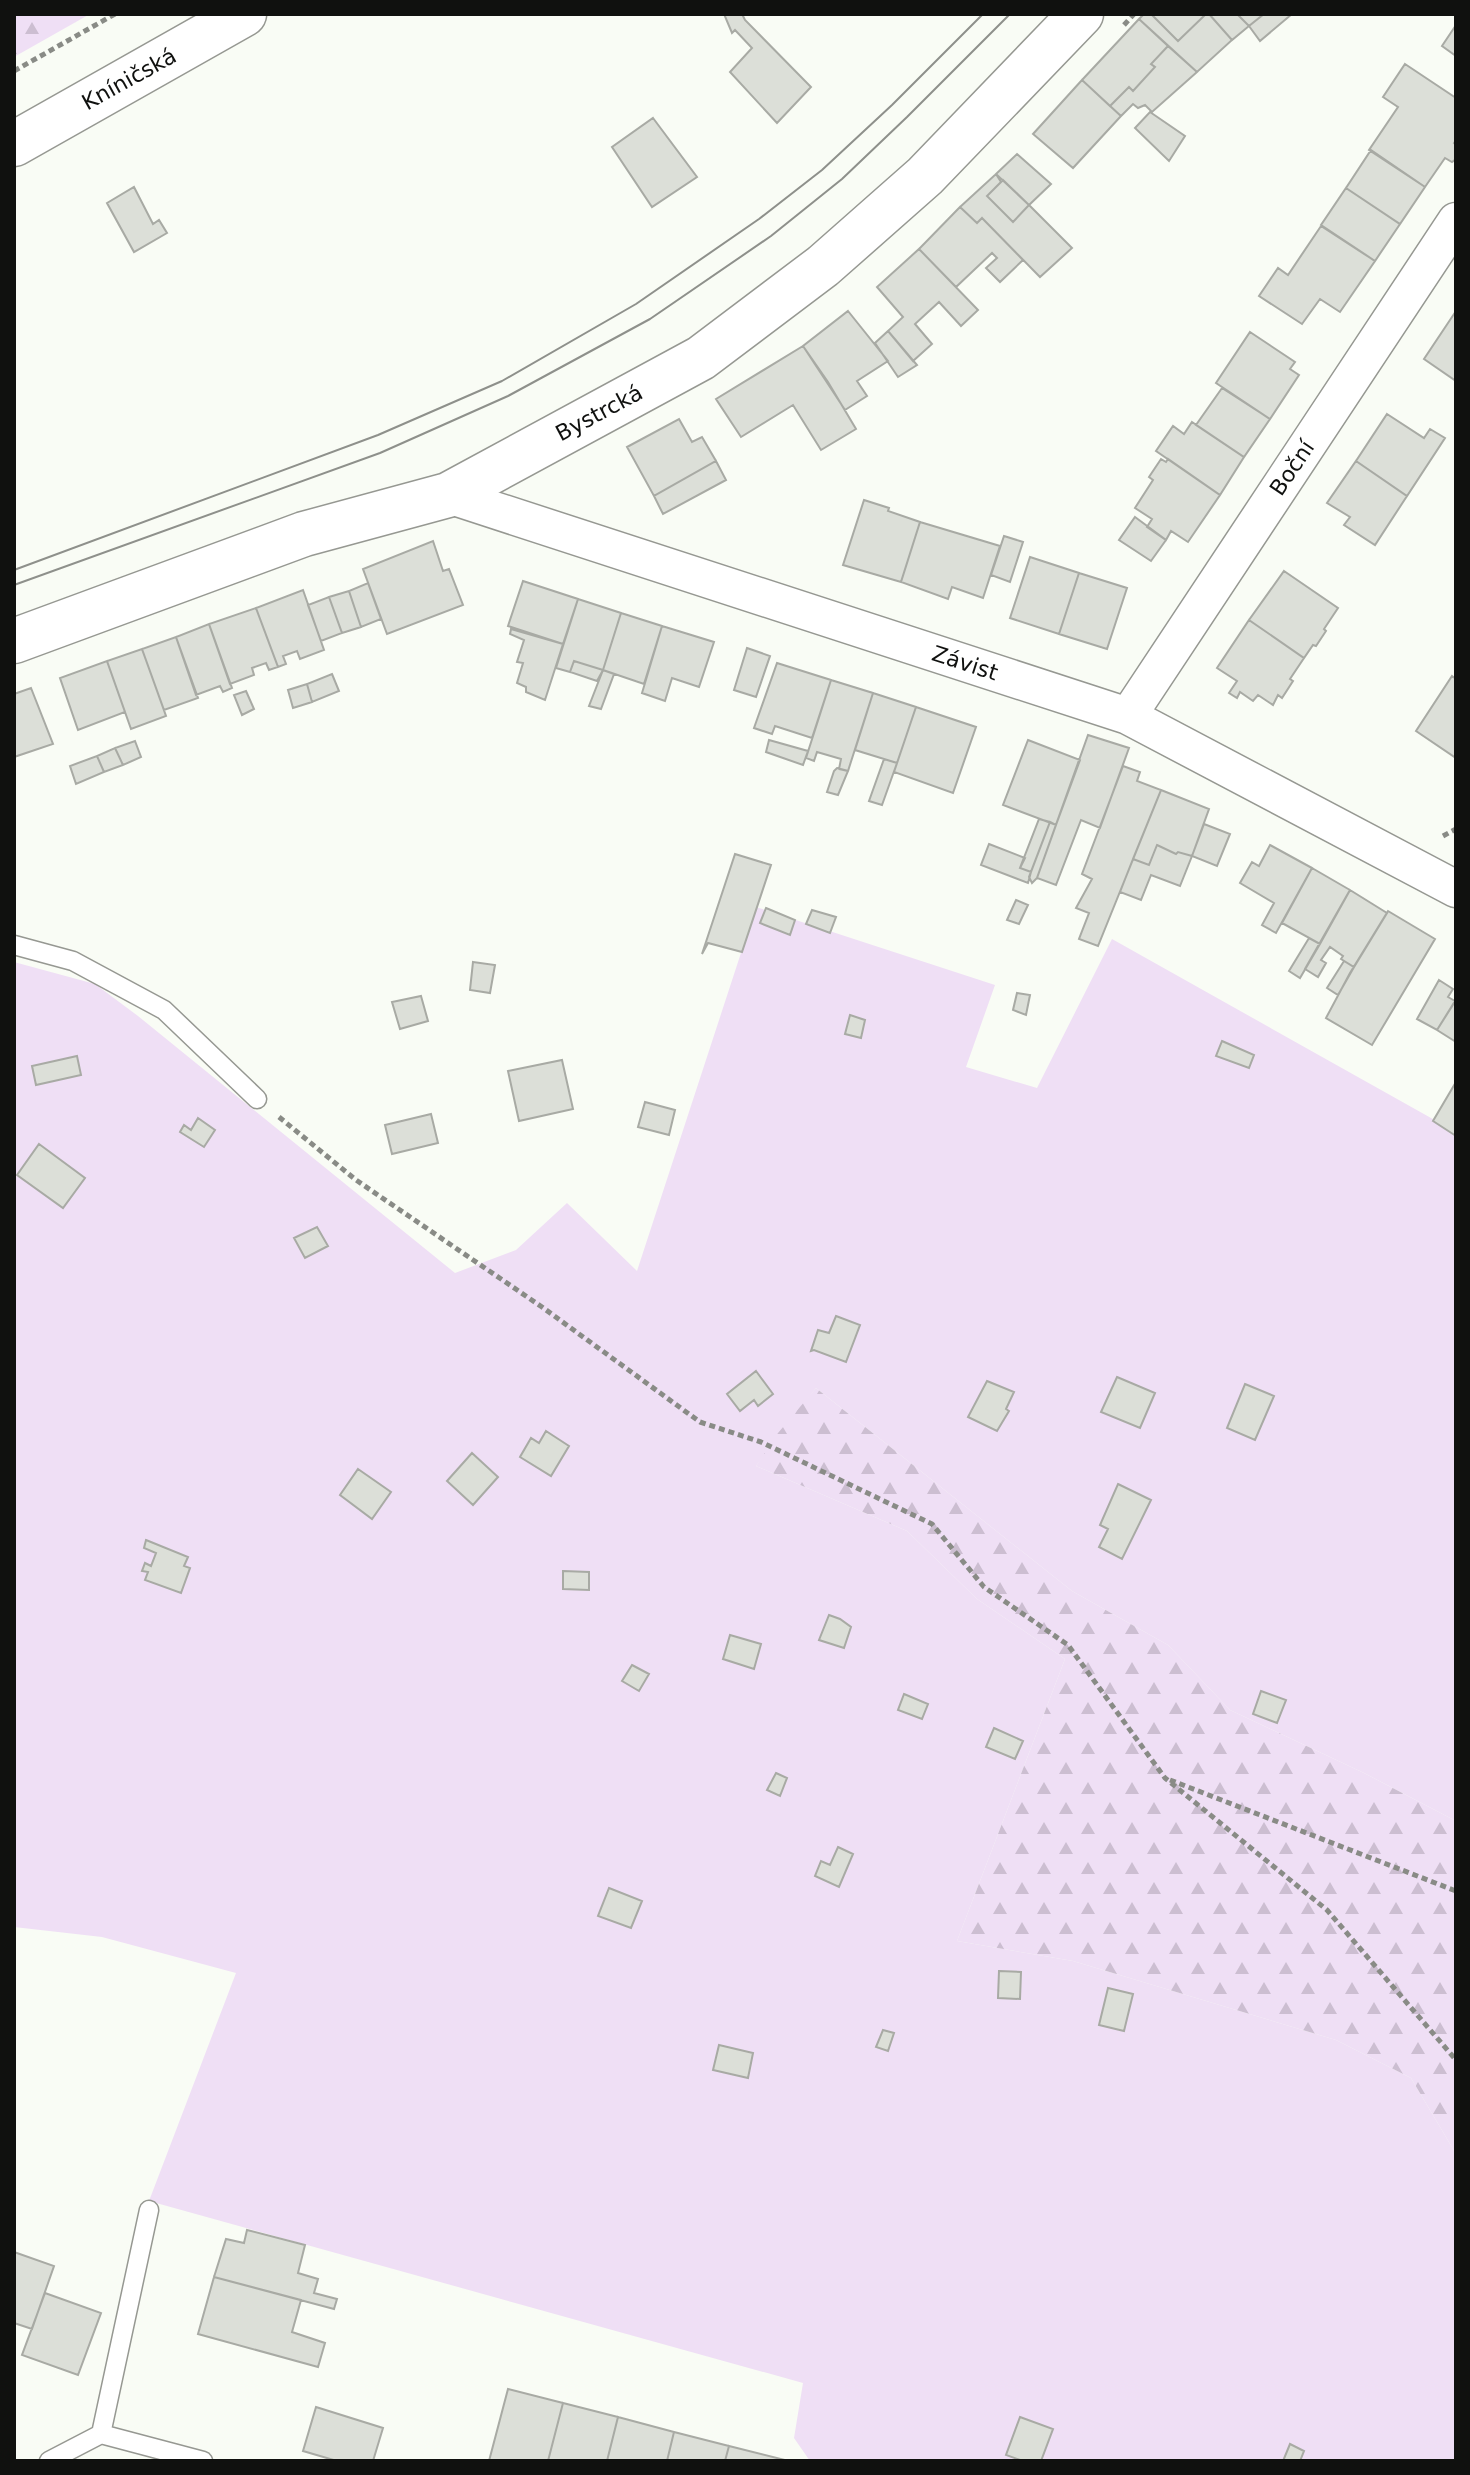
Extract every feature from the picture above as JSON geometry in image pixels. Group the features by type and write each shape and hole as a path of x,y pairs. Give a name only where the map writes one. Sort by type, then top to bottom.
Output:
{"street":[{"name":"Kníničská","path":"14,144 244,14"},
{"name":"Bystrcká","path":"14,641 304,534 448,495 701,358 823,266 925,176 1081,14"},
{"name":"Boční","path":"1128,716 1456,221"},
{"name":"Závist","path":"448,495 1128,716 1456,888"}],"lane":[{"path":"14,945 73,961 164,1010 257,1099"},
{"path":"101,2434 149,2210"},
{"path":"49,2461 101,2434 203,2461"}],"path":[{"path":"14,71 115,14"},
{"path":"1437,838 1449,835 1456,829"},
{"path":"257,1099 356,1180 542,1307 700,1422 761,1442 932,1524 984,1587 1068,1645 1165,1778 1327,1910 1456,2060"},
{"path":"1165,1778 1456,1891"}],"green space":[{"path":"14,14 90,14 14,57"},
{"path":"756,907 995,985 966,1067 1037,1088 1112,939 1456,1132 1456,1821 1364,1773 1230,1710 1168,1645 1072,1591 816,1388 756,1466 907,1531 977,1599 1065,1659 957,1941 1073,1961 1336,2040 1411,2078 1456,2154 1456,2461 810,2461 794,2438 803,2383 149,2201 236,1973 102,1937 14,1927 14,962 95,984 455,1273 516,1250 567,1203 637,1271"},
{"path":"816,1388 1072,1591 1168,1645 1230,1710 1364,1773 1456,1821 1456,2154 1411,2078 1336,2040 1073,1961 957,1941 1065,1659 977,1599 907,1531 756,1466 778,1433"}],"building":[{"path":"724,14 742,14 811,87 777,123 730,72 752,48 735,30 732,33"},
{"path":"1144,14 1151,14 1178,41 1209,14 1232,40 1197,72 1139,19"},
{"path":"1151,14 1206,14 1178,41"},
{"path":"1209,14 1237,14 1249,26 1232,40"},
{"path":"1237,14 1264,14 1249,26"},
{"path":"1264,14 1292,14 1260,41 1249,26"},
{"path":"1139,19 1168,46 1151,64 1155,67 1133,91 1129,87 1110,106 1082,80"},
{"path":"1456,25 1456,56 1442,46"},
{"path":"1168,46 1197,72 1152,112 1145,105 1138,108 1133,104 1121,116 1110,106 1129,87 1133,91 1155,67 1151,64"},
{"path":"1405,64 1456,98 1456,159 1452,162 1445,158 1425,187 1369,150 1398,107 1383,97"},
{"path":"1082,80 1121,116 1073,168 1033,134"},
{"path":"1150,112 1185,136 1169,161 1135,128"},
{"path":"653,118 697,177 652,207 612,147"},
{"path":"1371,150 1425,187 1400,224 1346,188"},
{"path":"1017,154 1051,184 1029,205 996,174"},
{"path":"996,174 1001,182 987,196 1013,222 1029,205 1072,248 1040,277 982,218 977,223 960,207"},
{"path":"1003,180 1029,205 1013,222 987,196"},
{"path":"134,187 153,224 159,220 167,233 134,252 107,203"},
{"path":"1346,188 1400,224 1375,261 1321,225"},
{"path":"960,207 977,223 982,218 1023,260 1000,282 986,268 997,258 992,253 956,287 919,249"},
{"path":"1321,226 1375,261 1340,312 1320,299 1302,324 1259,296 1278,268 1288,275"},
{"path":"919,249 978,310 961,326 939,302 915,324 932,344 913,361 888,331 903,317 877,287"},
{"path":"848,311 888,361 857,381 867,396 845,410 803,346"},
{"path":"1456,311 1456,381 1424,359"},
{"path":"888,331 917,365 898,377 875,343"},
{"path":"1250,332 1295,362 1290,369 1299,375 1270,419 1216,383"},
{"path":"803,346 856,429 821,450 793,405 741,437 716,399"},
{"path":"1222,388 1270,419 1244,457 1196,425"},
{"path":"1387,414 1424,438 1430,429 1445,438 1407,496 1356,461"},
{"path":"679,419 692,442 702,437 716,461 654,496 627,447"},
{"path":"1192,422 1244,457 1220,495 1156,451 1173,426 1184,434"},
{"path":"1161,459 1166,462 1168,459 1220,495 1188,542 1171,531 1166,540 1147,527 1152,519 1135,508 1153,480 1149,477"},
{"path":"716,461 726,480 663,514 654,496"},
{"path":"1356,461 1407,496 1375,545 1344,525 1350,517 1327,503"},
{"path":"864,500 920,522 901,582 843,565"},
{"path":"1135,517 1166,540 1151,561 1119,540"},
{"path":"920,522 1000,546 983,598 952,587 948,599 901,582"},
{"path":"1004,536 1023,542 1010,582 991,575"},
{"path":"433,541 443,571 449,569 463,605 387,634 363,569"},
{"path":"1030,557 1079,573 1059,634 1010,618"},
{"path":"1284,571 1338,608 1316,646 1313,645 1304,658 1249,620"},
{"path":"1079,573 1127,588 1107,649 1059,634"},
{"path":"523,581 578,599 563,644 508,626"},
{"path":"368,583 381,619 361,627 349,591"},
{"path":"303,590 324,650 300,659 297,651 283,656 286,664 278,667 256,608"},
{"path":"349,591 361,627 342,633 329,597"},
{"path":"329,597 342,633 321,641 308,605"},
{"path":"578,599 621,613 603,670 574,661 570,672 556,668"},
{"path":"256,608 278,667 269,670 266,663 252,668 254,675 230,684 209,624"},
{"path":"621,613 662,626 644,684 603,670"},
{"path":"1249,620 1304,658 1282,698 1278,695 1273,705 1258,695 1253,701 1240,692 1237,698 1229,693 1237,681 1217,668"},
{"path":"209,624 232,688 223,692 220,686 196,695 176,637"},
{"path":"662,626 714,642 699,687 672,678 665,701 642,693"},
{"path":"511,629 563,644 545,700 526,692 526,687 517,683 523,663 517,662 524,640 510,634"},
{"path":"176,637 198,698 164,710 142,649"},
{"path":"747,648 770,656 756,697 734,690"},
{"path":"142,649 166,716 131,729 107,661"},
{"path":"107,661 125,712 78,730 60,678"},
{"path":"574,661 603,670 597,681 570,672"},
{"path":"777,663 831,680 812,738 775,726 772,734 754,728"},
{"path":"603,670 614,674 601,709 589,706"},
{"path":"332,674 339,691 312,702 307,684"},
{"path":"1452,676 1456,679 1456,758 1416,731"},
{"path":"831,680 873,693 848,771 839,769 841,759 817,752 814,761 806,758"},
{"path":"307,684 312,702 293,708 288,690"},
{"path":"31,688 53,744 14,757 14,694"},
{"path":"246,691 254,709 242,715 234,695"},
{"path":"873,693 916,707 897,763 855,750"},
{"path":"916,707 976,727 953,793 894,772"},
{"path":"1088,735 1129,748 1100,828 1081,820 1056,885 1037,878"},
{"path":"769,740 808,751 803,765 766,752"},
{"path":"1028,740 1080,760 1056,825 1003,805"},
{"path":"135,741 141,757 123,765 115,748"},
{"path":"115,748 123,765 104,772 97,756"},
{"path":"97,756 104,772 76,784 70,766"},
{"path":"884,759 897,763 882,805 869,801"},
{"path":"1123,766 1140,772 1137,781 1161,790 1098,946 1079,939 1089,913 1076,908 1092,879 1082,874"},
{"path":"837,768 848,771 838,795 827,792"},
{"path":"1161,790 1209,809 1192,856 1176,854 1157,845 1149,865 1133,859"},
{"path":"1039,819 1050,822 1031,872 1020,868"},
{"path":"1050,822 1056,825 1037,878 1032,883 1029,877"},
{"path":"1204,824 1230,834 1217,866 1192,856"},
{"path":"989,844 1025,858 1020,868 1031,872 1028,883 981,865"},
{"path":"1157,845 1176,854 1192,856 1180,886 1151,875 1141,900 1120,892 1133,859 1149,865"},
{"path":"1270,845 1312,868 1276,933 1262,925 1274,903 1240,883 1252,862 1259,866"},
{"path":"735,854 771,865 742,952 708,943 702,954"},
{"path":"1312,868 1350,890 1320,944 1282,923"},
{"path":"1350,890 1387,913 1354,967 1330,947 1321,960 1326,963 1318,977 1305,969"},
{"path":"1016,900 1028,905 1019,924 1007,920"},
{"path":"766,908 795,920 790,935 760,923"},
{"path":"812,910 836,917 830,933 806,924"},
{"path":"1388,911 1435,939 1372,1045 1326,1018"},
{"path":"1309,938 1320,944 1300,978 1289,971"},
{"path":"1344,961 1354,967 1338,995 1327,988"},
{"path":"473,962 495,965 490,993 470,990"},
{"path":"1439,980 1453,989 1448,997 1455,1001 1437,1030 1417,1019"},
{"path":"1017,993 1030,995 1026,1015 1013,1010"},
{"path":"421,996 428,1021 400,1029 392,1002"},
{"path":"1456,1000 1456,1042 1437,1030"},
{"path":"850,1015 865,1020 861,1038 845,1034"},
{"path":"1222,1041 1254,1055 1249,1068 1216,1056"},
{"path":"77,1056 81,1075 36,1085 32,1066"},
{"path":"562,1060 573,1109 519,1121 508,1071"},
{"path":"1456,1082 1456,1136 1433,1121"},
{"path":"645,1102 675,1110 669,1135 638,1127"},
{"path":"431,1114 438,1143 392,1154 385,1125"},
{"path":"198,1118 215,1130 204,1147 180,1132 184,1125 191,1130"},
{"path":"39,1144 85,1178 63,1208 17,1175"},
{"path":"317,1227 328,1246 305,1258 294,1238"},
{"path":"836,1316 860,1325 846,1362 811,1351 818,1330 829,1333"},
{"path":"756,1371 773,1394 758,1406 754,1400 740,1411 727,1394"},
{"path":"1117,1377 1155,1393 1140,1428 1101,1412"},
{"path":"987,1381 1014,1392 1006,1409 1009,1411 997,1431 968,1417"},
{"path":"1245,1384 1274,1396 1255,1440 1227,1428"},
{"path":"546,1431 569,1446 551,1476 520,1457 531,1438 539,1443"},
{"path":"472,1453 498,1477 473,1505 447,1481"},
{"path":"358,1469 391,1492 372,1519 340,1495"},
{"path":"1118,1484 1151,1500 1122,1559 1099,1547 1108,1529 1100,1525"},
{"path":"146,1540 188,1557 184,1566 190,1568 181,1593 145,1580 148,1572 142,1571 145,1563 151,1566 156,1553 144,1548"},
{"path":"563,1571 589,1572 589,1590 563,1589"},
{"path":"829,1615 851,1627 844,1648 819,1640"},
{"path":"730,1635 761,1644 754,1669 723,1659"},
{"path":"632,1665 649,1674 639,1691 622,1681"},
{"path":"1261,1691 1286,1700 1277,1723 1253,1714"},
{"path":"904,1694 928,1704 922,1719 898,1710"},
{"path":"994,1728 1023,1741 1015,1759 986,1747"},
{"path":"776,1773 787,1778 780,1796 767,1790"},
{"path":"838,1847 853,1854 839,1887 815,1876 821,1861 830,1865"},
{"path":"609,1888 642,1901 631,1928 598,1916"},
{"path":"999,1971 1021,1972 1020,1999 998,1998"},
{"path":"1108,1988 1133,1994 1124,2031 1099,2025"},
{"path":"883,2030 894,2033 888,2051 876,2047"},
{"path":"719,2045 753,2053 748,2078 713,2070"},
{"path":"247,2230 305,2245 298,2273 318,2279 314,2293 337,2299 334,2309 214,2277 226,2239 244,2243"},
{"path":"14,2252 54,2266 32,2329 14,2323"},
{"path":"214,2277 301,2300 292,2332 325,2343 318,2367 198,2334"},
{"path":"45,2293 101,2313 78,2375 22,2355"},
{"path":"508,2389 563,2403 548,2461 489,2461"},
{"path":"563,2403 618,2417 607,2461 548,2461"},
{"path":"316,2407 383,2428 373,2461 337,2461 303,2451"},
{"path":"618,2417 674,2432 667,2461 607,2461"},
{"path":"1020,2417 1053,2429 1041,2461 1023,2461 1006,2455"},
{"path":"674,2432 729,2446 725,2461 667,2461"},
{"path":"1290,2444 1304,2451 1300,2461 1283,2461"},
{"path":"729,2446 785,2460 725,2461"}],"tram line":[{"path":"14,570 378,435 502,381 636,304 759,219 822,170 983,14"},
{"path":"14,585 380,453 508,396 650,319 771,236 842,179 1010,14"}]}
